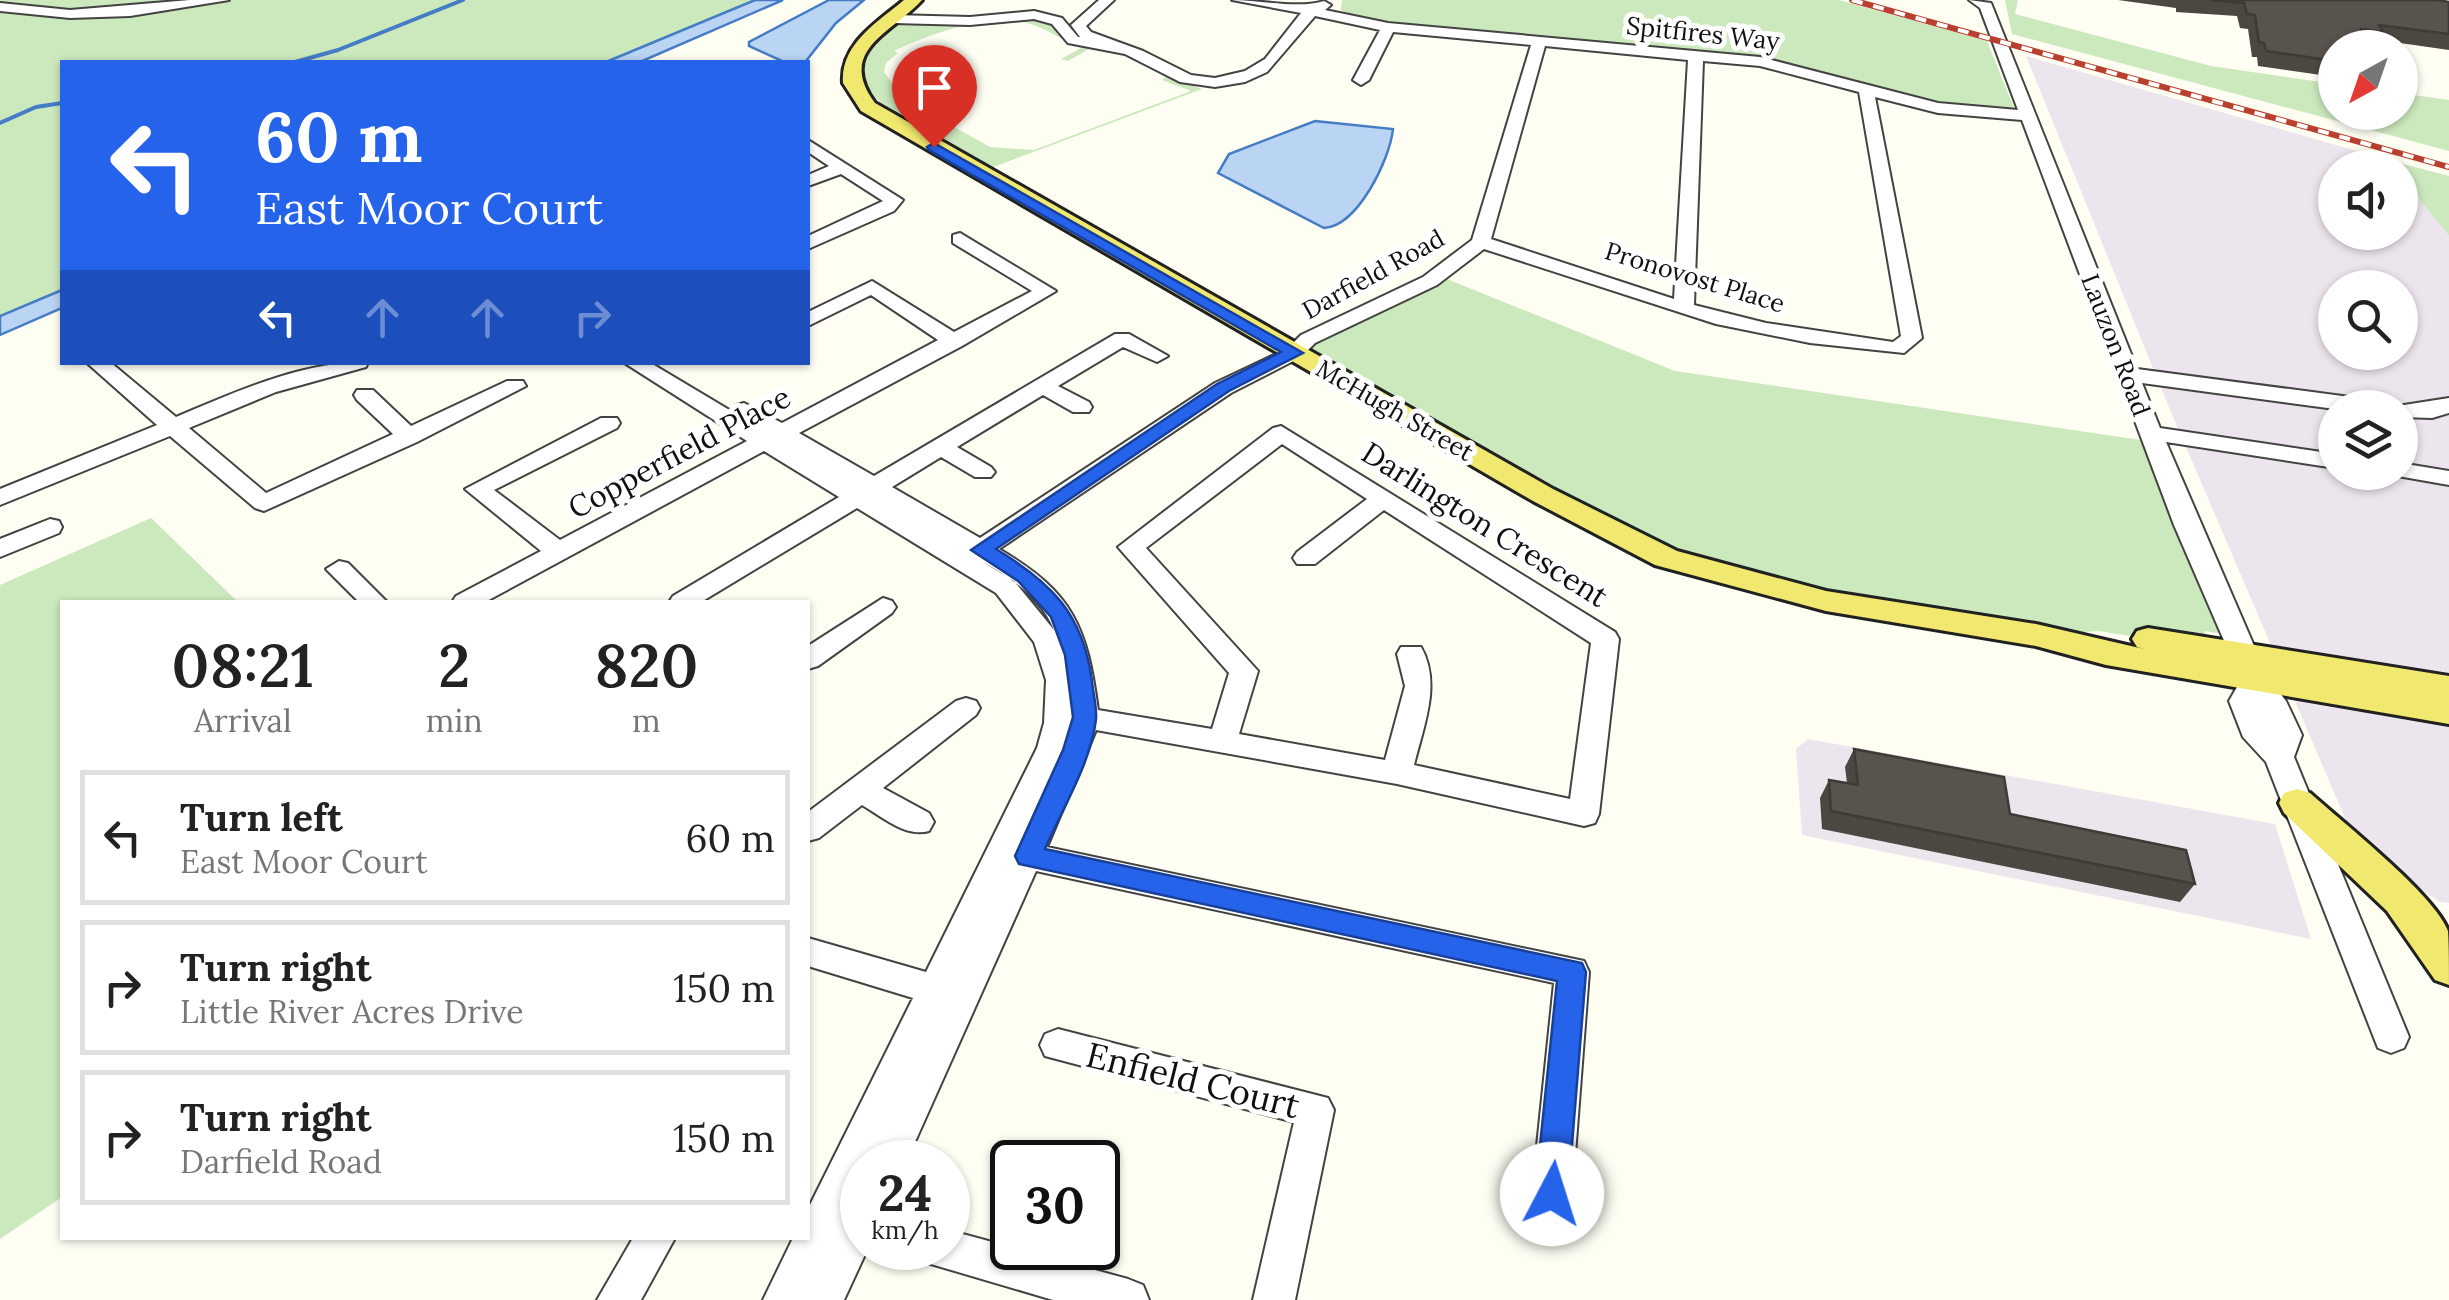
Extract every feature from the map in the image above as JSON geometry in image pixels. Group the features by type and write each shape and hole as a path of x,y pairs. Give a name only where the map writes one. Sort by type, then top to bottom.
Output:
{"main road":[{"name":"McHugh Street","path":"903,10 874,34 852,66 851,81 868,107 1543,495 1666,558 1826,602 2036,635 2106,654 2250,668 2442,706"},
{"path":"2297,803 2392,889 2436,943 2449,968"}],"street":[{"path":"0,7 70,14 130,12 222,0"},
{"path":"1079,0 1098,8"},
{"name":"Spitfires Way","path":"1239,0 1388,27 1791,68 1938,108 2028,116"},
{"path":"1098,8 1078,24 1079,30 1166,66 1189,80 1215,82 1251,73 1272,62 1309,12 1336,0 1335,10 1366,24"},
{"name":"Lauzon Road","path":"1985,2 2186,525 2250,668 2243,701 2253,729 2278,757 2391,1038"},
{"path":"903,10 1041,7 1070,19 1098,8"},
{"path":"1041,7 1073,40 1121,48"},
{"path":"1361,80 1388,27"},
{"name":"Darfield Road","path":"972,556 1223,388 1294,353 1308,340 1430,280 1481,242 1538,41"},
{"path":"1684,308 1696,56"},
{"name":"Pronovost Place","path":"1481,242 1535,256 1684,308 1786,334 1898,349 1912,338 1866,90"},
{"path":"810,146 894,200 888,207 810,243"},
{"path":"810,180 843,166"},
{"name":"Copperfield Place","path":"469,600 1046,291 960,239"},
{"path":"810,319 872,287 955,342"},
{"path":"685,600 1122,338 1156,356"},
{"path":"99,365 264,502 515,386"},
{"path":"0,498 256,381 311,365"},
{"path":"0,486 268,386 347,365"},
{"path":"639,365 774,438 972,556 1036,620 1058,662 1074,716 1052,748 1016,853 949,993 887,1140"},
{"path":"665,365 774,438"},
{"path":"2127,374 2318,400"},
{"path":"1042,386 1081,407"},
{"path":"365,395 409,437"},
{"path":"2418,411 2432,412 2449,405"},
{"path":"559,552 477,489 609,423"},
{"name":"Darlington Crescent","path":"1074,716 1398,773 1584,814 1606,639 1282,433 1131,547 1244,671 1223,740"},
{"path":"2150,433 2318,458"},
{"path":"942,448 983,472"},
{"path":"2418,473 2449,478"},
{"path":"1306,558 1384,498"},
{"path":"0,549 50,527"},
{"path":"339,569 372,600"},
{"path":"810,658 883,607"},
{"path":"1398,773 1419,686 1411,654"},
{"path":"810,827 966,708"},
{"path":"858,788 918,822"},
{"path":"1016,853 1572,972 1552,1194"},
{"path":"810,953 949,993"},
{"path":"895,1140 949,993"},
{"name":"Enfield Court","path":"1058,1045 1315,1110 1274,1300"},
{"path":"784,1300 840,1236"},
{"path":"618,1300 654,1240"},
{"path":"823,1300 840,1254"},
{"path":"970,1257 1128,1300"}],"shaded area":[{"path":"2026,56 2353,150 2318,150 2318,250 2418,250 2418,197 2449,236 2449,903 2440,902 2401,877 2348,825 2168,405"},
{"path":"1808,739 2275,824 2311,939 1802,835 1796,749"}],"green space":[{"path":"0,0 783,0 645,60 60,60 60,309 0,335"},
{"path":"1342,0 1839,0 1987,41 2014,108 2003,111 1911,99 1785,64 1382,24 1357,19 1341,10"},
{"path":"2005,0 2018,0 2015,14 2211,66 2318,82 2318,116 2012,34"},
{"path":"1045,17 1064,33 1096,45 1068,61 1061,59 1081,48 1044,29 1023,22 985,22 926,37 894,51 898,53 886,63 884,72 904,99 990,147 1034,150 1191,91 1162,80 1167,76 1202,89 988,169 903,122 869,88 864,70 871,51 891,29 906,20"},
{"path":"2418,96 2449,100 2449,151 2371,130 2418,130"},
{"path":"2418,168 2449,176 2449,236 2418,197"},
{"path":"1437,275 1675,371 2154,442 2237,636 2204,631 2210,649 2099,631 2036,635 1666,558 1295,353"},
{"path":"151,518 236,600 60,600 60,1198 0,1239 0,585"}],"water":[{"path":"755,0 783,0 645,60 611,60"},
{"path":"829,0 864,0 836,23 807,60 780,60 749,46 749,42"},
{"path":"1315,121 1393,129 1386,157 1370,189 1349,216 1337,224 1324,228 1218,173 1229,154"},
{"path":"60,291 60,309 0,335 0,316"}],"building":[{"path":"2210,0 2438,0 2449,2 2449,34 2379,25 2382,30 2318,30 2318,59 2266,51 2264,43 2259,42 2255,15 2247,14 2244,3"},
{"path":"1854,749 2004,777 2010,814 2186,850 2195,884 1831,811 1829,780 1858,785"}],"waterway":[{"path":"302,60 338,50 463,0"},
{"path":"0,123 36,107 60,103"}],"railway":[{"path":"1852,0 2449,167"}],"route":[{"path":"934,147 1294,353 1223,388 981,550 1026,576 1061,614 1077,655 1084,717 1075,750 1028,856 1572,972 1552,1194"}]}
